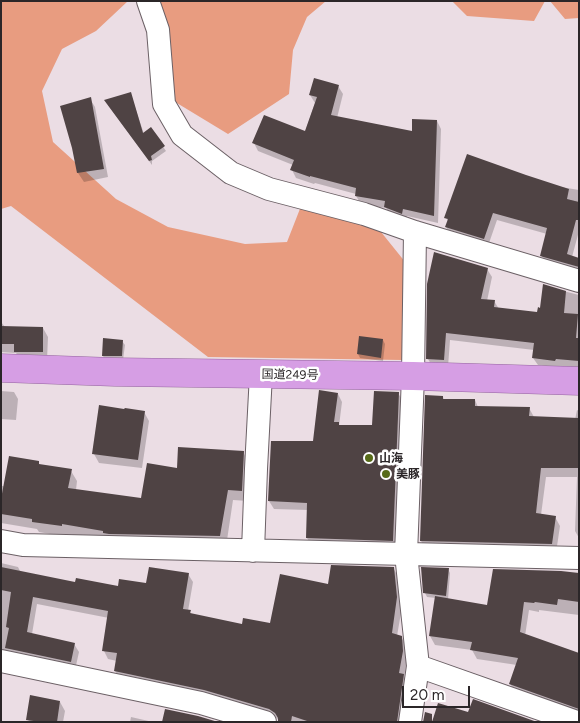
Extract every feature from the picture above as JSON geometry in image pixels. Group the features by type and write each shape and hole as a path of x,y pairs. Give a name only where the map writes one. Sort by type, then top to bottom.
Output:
{"highway":[{"name":"国道249号","path":"1,368 579,381"}],"street":[{"path":"148,1 158,30 164,104 182,135 231,174 269,189 364,214 415,232 579,280"},
{"path":"410,722 418,666 406,554 413,376 415,232"},
{"path":"253,551 261,374"},
{"path":"1,541 23,545 579,558"},
{"path":"1,661 201,703 265,722"},
{"path":"418,666 577,722"}],"shaded area":[{"path":"1,1 128,1 96,31 62,49 42,91 53,142 116,199 168,227 245,244 287,242 305,196 377,227 410,268 402,360 208,357 11,206 1,209"},
{"path":"158,1 326,1 307,17 293,50 289,94 228,134 162,94"},
{"path":"452,1 545,1 534,21 467,16"},
{"path":"550,1 579,1 579,18 565,19"}],"building":[{"path":"314,78 339,85 331,115 412,131 412,119 437,120 434,216 403,209 402,214 384,207 385,201 355,196 356,188 290,170 294,160 252,143 264,115 305,131 317,97 309,95"},
{"path":"131,92 143,133 151,127 165,146 151,156 152,160 149,161 104,100"},
{"path":"91,97 104,169 77,173 60,106"},
{"path":"467,154 569,189 567,199 579,202 579,220 576,220 567,254 579,258 579,267 540,256 547,228 493,213 484,239 445,227 448,219 444,218"},
{"path":"434,252 488,268 481,299 495,300 494,307 537,312 538,307 540,308 543,284 566,291 564,313 578,314 576,338 579,338 579,361 556,359 555,361 532,358 534,343 446,333 444,360 426,359 427,284"},
{"path":"1,326 43,327 43,352 14,352 14,344 1,344"},
{"path":"359,336 383,339 381,358 357,354"},
{"path":"103,338 123,340 122,356 102,356"},
{"path":"319,390 338,393 334,422 339,422 339,425 372,425 374,391 399,392 393,541 306,538 307,503 268,501 271,441 313,441"},
{"path":"425,395 443,396 443,399 475,399 475,406 530,407 529,416 579,418 579,468 541,468 536,513 556,516 552,544 420,541"},
{"path":"99,405 145,411 138,460 92,454"},
{"path":"178,447 244,451 242,491 228,490 220,536 109,534 103,533 103,531 62,524 62,526 32,522 32,519 1,514 1,499 9,456 39,461 39,464 72,469 68,488 141,498 147,463 177,468"},
{"path":"331,565 394,567 397,597 392,633 402,636 403,651 399,673 404,674 397,722 310,722 292,716 291,722 278,722 275,713 269,709 204,690 114,671 117,653 102,651 108,611 33,597 27,632 75,643 71,662 5,648 9,628 6,627 11,592 1,590 1,567 75,582 76,578 118,586 119,579 146,583 149,567 189,573 183,609 191,610 190,613 242,624 243,618 270,623 280,574 328,584"},
{"path":"421,567 449,568 446,596 423,593"},
{"path":"493,569 579,573 579,602 558,599 557,605 524,602 520,632 579,653 579,709 509,684 518,658 470,650 472,642 429,636 435,596 487,605"},
{"path":"30,695 60,701 57,722 26,720"},
{"path":"473,699 537,722 432,722 438,703 468,712"},
{"path":"165,709 198,716 218,722 162,722"},
{"path":"425,712 432,714 432,722 423,722"}],"place":[{"name":"山海","path":"369,458"},
{"name":"美豚","path":"386,474"}]}
